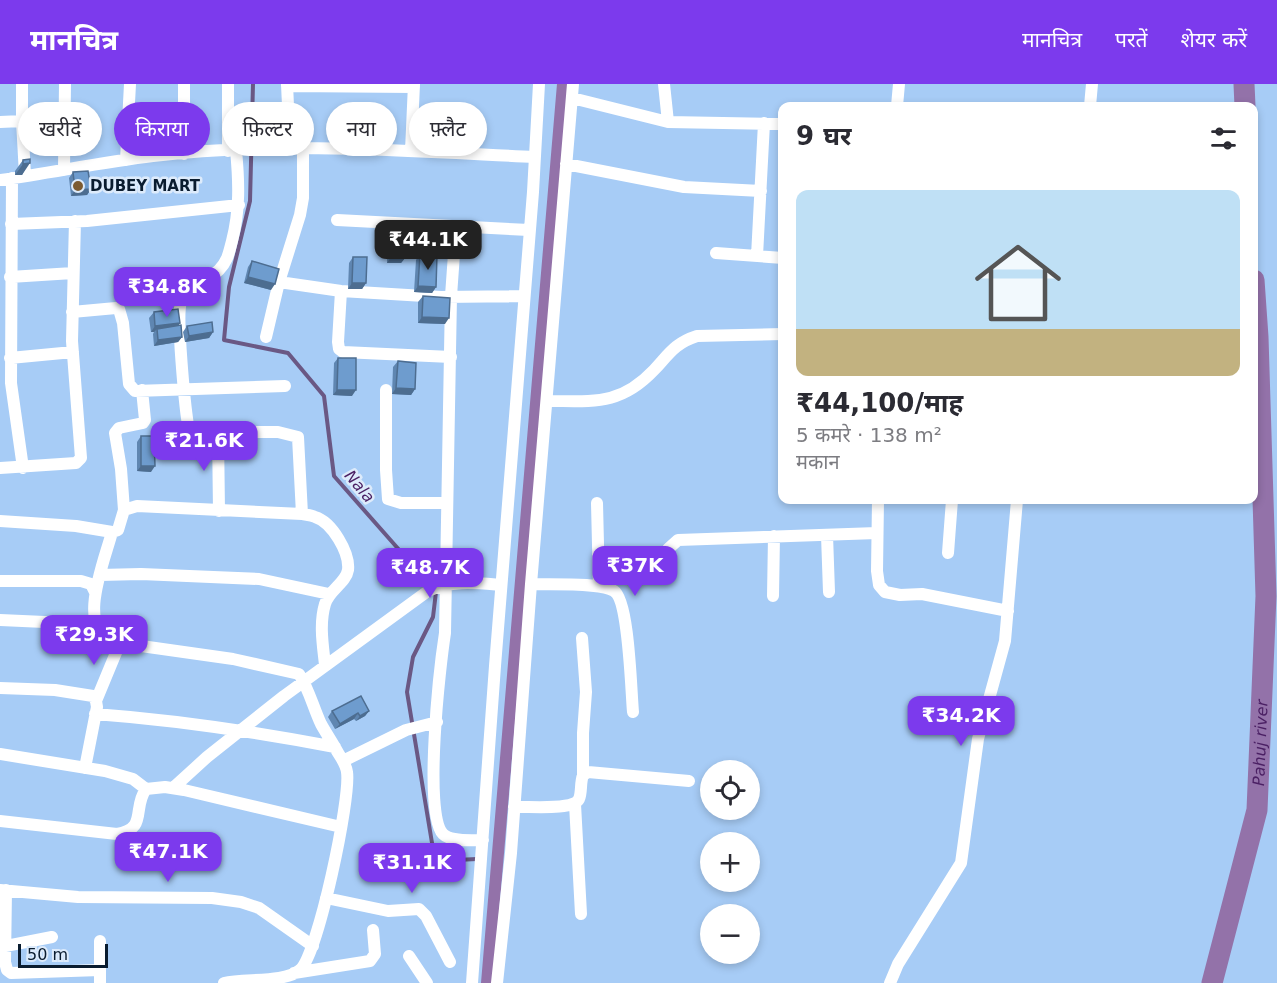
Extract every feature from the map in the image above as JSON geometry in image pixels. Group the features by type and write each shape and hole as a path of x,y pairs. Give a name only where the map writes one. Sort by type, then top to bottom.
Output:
{"street":[{"path":"22,84 22,102"},
{"path":"64,170 65,84"},
{"path":"126,160 130,84"},
{"path":"184,84 184,102"},
{"path":"228,84 230,102"},
{"path":"472,983 539,84"},
{"path":"497,983 514,807 573,84"},
{"path":"664,84 668,122"},
{"path":"897,102 899,84"},
{"path":"1090,102 1092,84"},
{"path":"290,102 287,85 414,85 413,102"},
{"path":"572,98 668,122 778,124"},
{"path":"0,122 18,121"},
{"path":"757,256 764,123"},
{"path":"18,144 12,178 7,269 13,408 23,468"},
{"path":"314,149 409,151"},
{"path":"487,155 535,158"},
{"path":"12,178 165,156"},
{"path":"236,156 239,205 227,260 213,276 183,299 180,304 184,389 189,430 218,433 278,432 298,437 302,514"},
{"path":"266,337 279,282 302,206 298,156"},
{"path":"566,164 684,187 760,190"},
{"path":"11,224 75,221 239,205"},
{"path":"337,220 529,230"},
{"path":"0,468 76,463 81,458 73,352 75,221"},
{"path":"456,226 451,297 446,502 437,587 445,633 440,663 433,786 434,812 440,832 445,837 483,846"},
{"path":"716,253 778,258"},
{"path":"7,269 73,273"},
{"path":"279,282 341,291 451,297 523,296"},
{"path":"341,291 339,348 343,352 451,357"},
{"path":"72,312 119,309 123,322 131,389 285,386"},
{"path":"548,401 606,400 617,397 640,383 669,352 684,340 697,336 778,334"},
{"path":"10,358 73,352"},
{"path":"0,521 76,526 112,532 118,530 124,510 115,433 119,429 143,423 142,390"},
{"path":"386,390 388,499 400,503 446,502"},
{"path":"218,433 219,511"},
{"path":"597,503 599,586"},
{"path":"878,504 877,571 879,585 885,592 900,595 922,594 1008,611"},
{"path":"948,553 952,504"},
{"path":"890,983 898,964 961,863 978,739 1005,641 1017,504"},
{"path":"124,510 137,506 302,514 317,517 327,523 345,551 348,571 343,582 329,594 322,615 325,665"},
{"path":"112,532 95,592 95,627 107,640 288,670 299,674 305,682 321,724 343,761 347,772 347,789 326,898 306,963 294,974"},
{"path":"669,574 668,549 678,540 877,533"},
{"path":"827,535 829,592"},
{"path":"773,596 774,536"},
{"path":"100,575 141,574 259,579 329,594"},
{"path":"0,581 81,581 91,584 95,592"},
{"path":"173,788 207,757 284,696 437,587 462,583 501,585"},
{"path":"531,584 599,586 612,589 619,595 623,606 633,712"},
{"path":"0,620 67,623 95,627"},
{"path":"514,807 565,807 575,804 580,797 586,692 582,638"},
{"path":"85,768 96,701 120,643"},
{"path":"0,688 55,690 93,696 96,701"},
{"path":"95,714 242,730 335,747"},
{"path":"343,761 406,730 437,722"},
{"path":"0,754 85,768 133,779 146,789 173,788 341,827"},
{"path":"583,775 596,772 689,781"},
{"path":"0,820 117,834 127,832 138,822 140,797 146,789"},
{"path":"575,804 581,914"},
{"path":"100,970 12,973 7,970 3,947 3,890 78,897 212,898 241,902 264,911 313,946"},
{"path":"326,898 388,911 419,909 426,916 450,962"},
{"path":"224,983 275,978 370,961 375,954 373,930"},
{"path":"3,947 52,937"},
{"path":"100,941 100,983"},
{"path":"409,956 427,983"}],"building":[{"path":"30,159 30,163 23,164 23,160"},
{"path":"88,171 91,189 75,190 73,172"},
{"path":"392,228 405,229 405,258 391,257"},
{"path":"420,254 437,255 436,287 418,286"},
{"path":"353,257 367,257 366,283 352,283"},
{"path":"252,261 279,269 275,284 248,277"},
{"path":"423,296 450,298 449,318 422,317"},
{"path":"178,309 180,323 155,326 154,312"},
{"path":"212,322 213,332 189,336 187,326"},
{"path":"181,325 182,337 158,340 157,329"},
{"path":"338,358 356,358 356,390 337,390"},
{"path":"398,361 416,363 415,389 396,388"},
{"path":"141,436 154,436 155,466 141,466"},
{"path":"361,696 369,711 360,716 358,713 340,724 332,711"}],"waterway":[{"name":"Nala","path":"253,84 250,201 229,287 224,340 288,353 324,396 334,476 431,586"},
{"path":"487,983 563,84"},
{"name":"Pahuj river","path":"1244,84 1245,102"},
{"name":"Pahuj river","path":"1212,983 1257,810 1266,596 1258,337"},
{"name":"Nala","path":"436,592 433,617 413,657 407,692 435,861 477,859"}],"place":[{"name":"DUBEY MART","path":"78,186"}]}
